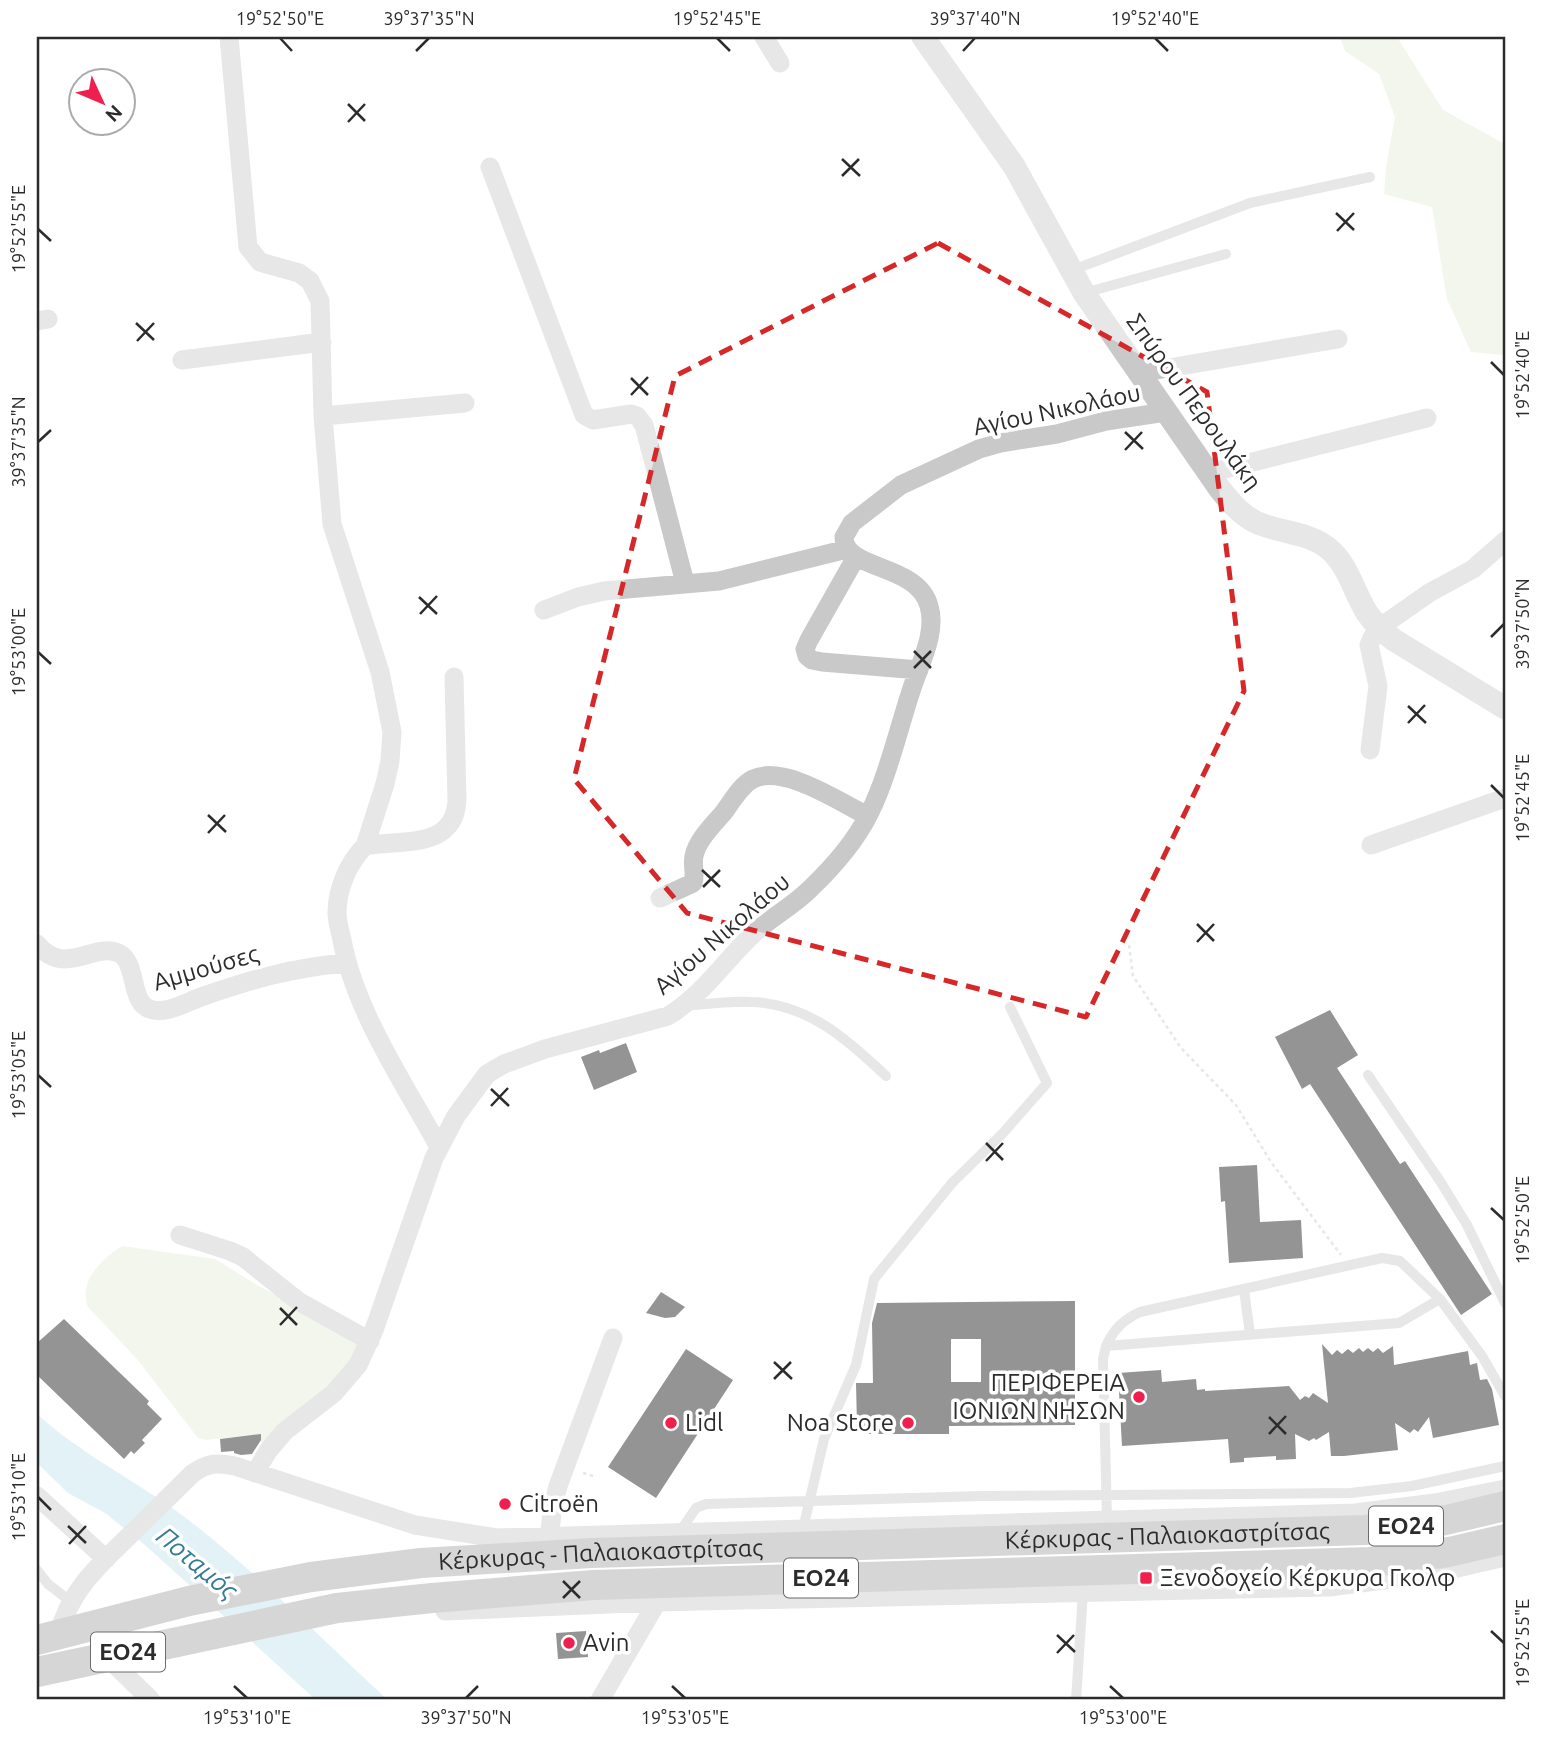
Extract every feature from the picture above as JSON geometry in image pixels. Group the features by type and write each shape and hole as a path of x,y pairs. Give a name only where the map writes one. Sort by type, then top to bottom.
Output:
{"main road":[{"name":"Κέρκυρας - Παλαιοκαστρίτσας","path":"48,1637 189,1601 311,1577 548,1546 674,1541 1079,1538 1366,1530 1446,1520 1505,1506"},
{"name":"Κέρκυρας - Παλαιοκαστρίτσας","path":"37,1672 337,1608 527,1590 593,1585 1370,1562 1449,1552 1505,1539"},
{"path":"527,1590 548,1546"},
{"path":"1032,1571 1081,1593 1126,1569"}],"street":[{"path":"229,37 248,247 260,262 299,273 310,281 320,301 323,416 332,524 380,672 392,733 385,784 365,846 350,865 340,890 337,914 346,963 360,1002 439,1147"},
{"path":"764,37 780,64"},
{"name":"Σπύρου Περουλάκη","path":"923,37 1014,166 1084,293 1236,509 1260,524 1315,540 1329,550 1343,566 1368,615 1379,628 1505,708"},
{"path":"489,167 583,415 593,420 631,414 637,415 644,425 685,583"},
{"path":"1139,373 1338,339"},
{"path":"182,360 322,342"},
{"path":"323,416 465,403"},
{"name":"Αγίου Νικολάου","path":"255,1473 264,1456 285,1431 345,1382 358,1365 370,1341 439,1147 467,1100 494,1069 545,1049 668,1016 685,1006 698,996 750,937 808,891 831,867 868,816 919,670 930,624 930,610 928,601 913,582 851,553 844,537 852,523 901,485 932,469 1000,443 1166,412"},
{"path":"1209,473 1427,418"},
{"path":"1370,750 1378,686 1369,645 1379,628 1429,593 1472,569 1505,541"},
{"path":"544,610 578,597 604,591 719,581 851,553"},
{"path":"851,553 808,640 805,649 807,656 822,662 919,670"},
{"path":"365,846 432,837 445,831 452,823 457,801 454,677"},
{"path":"660,898 692,883 695,877 694,856 699,844 751,780 769,774 787,776 868,816"},
{"path":"1371,845 1505,797"},
{"name":"Αμμούσες","path":"37,944 51,956 58,958 74,959 109,951 119,953 126,961 141,1001 148,1009 154,1010 173,1007 277,972 346,963"},
{"path":"180,1236 243,1257 298,1301 370,1341"},
{"path":"48,1637 63,1618 70,1601 86,1579 192,1474 210,1464 222,1463 415,1525 548,1546 558,1486 613,1338"},
{"path":"674,1541 803,1529 1355,1513 1435,1503 1505,1489"},
{"path":"37,1496 106,1559"},
{"path":"371,1605 430,1612 657,1602 1329,1587 1431,1574 1505,1557"},
{"path":"600,1700 657,1602"},
{"path":"106,1656 151,1700"}],"lane":[{"path":"1070,271 1250,203 1370,177"},
{"path":"1084,293 1226,254"},
{"path":"685,1006 752,1002 779,1005 804,1014 848,1040 886,1076"},
{"path":"803,1529 824,1439 856,1365 874,1279 952,1184 1003,1133 1047,1083 1010,1007"},
{"path":"1367,1075 1461,1214 1505,1303"},
{"path":"1079,1538 1107,1519 1103,1379 1106,1346 1117,1326 1140,1312 1382,1258 1395,1259 1440,1298 1482,1356 1505,1396"},
{"path":"1244,1290 1250,1334"},
{"path":"1106,1346 1399,1323 1440,1298"},
{"path":"674,1541 694,1511 702,1505 1106,1494 1350,1493 1412,1486 1505,1466"},
{"path":"37,1570 48,1584 70,1601"},
{"path":"37,1586 48,1584"},
{"path":"1076,1700 1081,1593"}],"path":[{"path":"1129,945 1133,976 1181,1048 1236,1105 1271,1162 1349,1266"}],"highlighted area":[{"path":"938,243 1207,392 1244,691 1086,1017 687,913 574,779 675,376"}],"green space":[{"path":"1340,37 1397,37 1443,110 1505,144 1505,354 1471,352 1447,299 1432,207 1384,194 1395,117 1379,74 1345,51"},
{"path":"122,1246 215,1259 363,1343 345,1372 262,1445 260,1434 206,1440 198,1438 137,1359 88,1307 86,1288 89,1280 100,1264"}],"water":[{"name":"Ποταμός","path":"37,1414 72,1442 213,1539 388,1700 316,1700 145,1545 105,1513 68,1493 37,1463"}],"building":[{"path":"1330,1010 1358,1055 1337,1068 1400,1164 1405,1161 1492,1294 1461,1315 1310,1084 1302,1089 1275,1037"},
{"path":"626,1043 637,1072 594,1090 581,1057"},
{"path":"1257,1165 1260,1222 1301,1220 1303,1258 1229,1263 1225,1201 1221,1202 1219,1167"},
{"path":"661,1292 685,1307 675,1317 665,1318 646,1313"},
{"path":"1075,1301 1075,1425 949,1426 949,1434 866,1434 866,1426 857,1427 856,1383 873,1383 872,1323 877,1303","holes":["951,1339 981,1339 981,1382 951,1382"]},
{"path":"64,1319 149,1401 147,1404 162,1419 142,1440 145,1443 134,1454 131,1451 124,1459 37,1375 37,1343"},
{"path":"1322,1344 1332,1355 1337,1350 1342,1354 1348,1349 1353,1353 1359,1348 1363,1352 1368,1348 1373,1352 1378,1348 1383,1353 1393,1346 1394,1365 1468,1351 1470,1365 1477,1363 1480,1380 1487,1379 1492,1389 1499,1425 1433,1438 1429,1417 1418,1432 1414,1429 1410,1433 1395,1423 1398,1450 1344,1456 1331,1456 1329,1432 1309,1441 1295,1434 1296,1459 1276,1460 1276,1456 1244,1458 1244,1462 1230,1463 1228,1439 1122,1446 1118,1373 1161,1370 1162,1382 1196,1379 1197,1390 1205,1391 1289,1386 1300,1400 1305,1396 1309,1398 1313,1393 1328,1403"},
{"name":"Lidl","path":"686,1349 733,1380 656,1498 608,1467"},
{"path":"261,1434 261,1440 252,1454 221,1452 220,1439"},
{"path":"586,1631 588,1657 558,1659 556,1633"}],"place":[{"name":"ΠΕΡΙΦΕΡΕΙΑ ΙΟΝΙΩΝ ΝΗΣΩΝ","path":"1139,1397"},
{"name":"Lidl","path":"671,1423"},
{"name":"Noa Store","path":"908,1423"},
{"name":"Citroën","path":"505,1504"},
{"name":"Ξενοδοχείο Κέρκυρα Γκολφ","path":"1146,1578"},
{"name":"Avin","path":"569,1643"}]}
